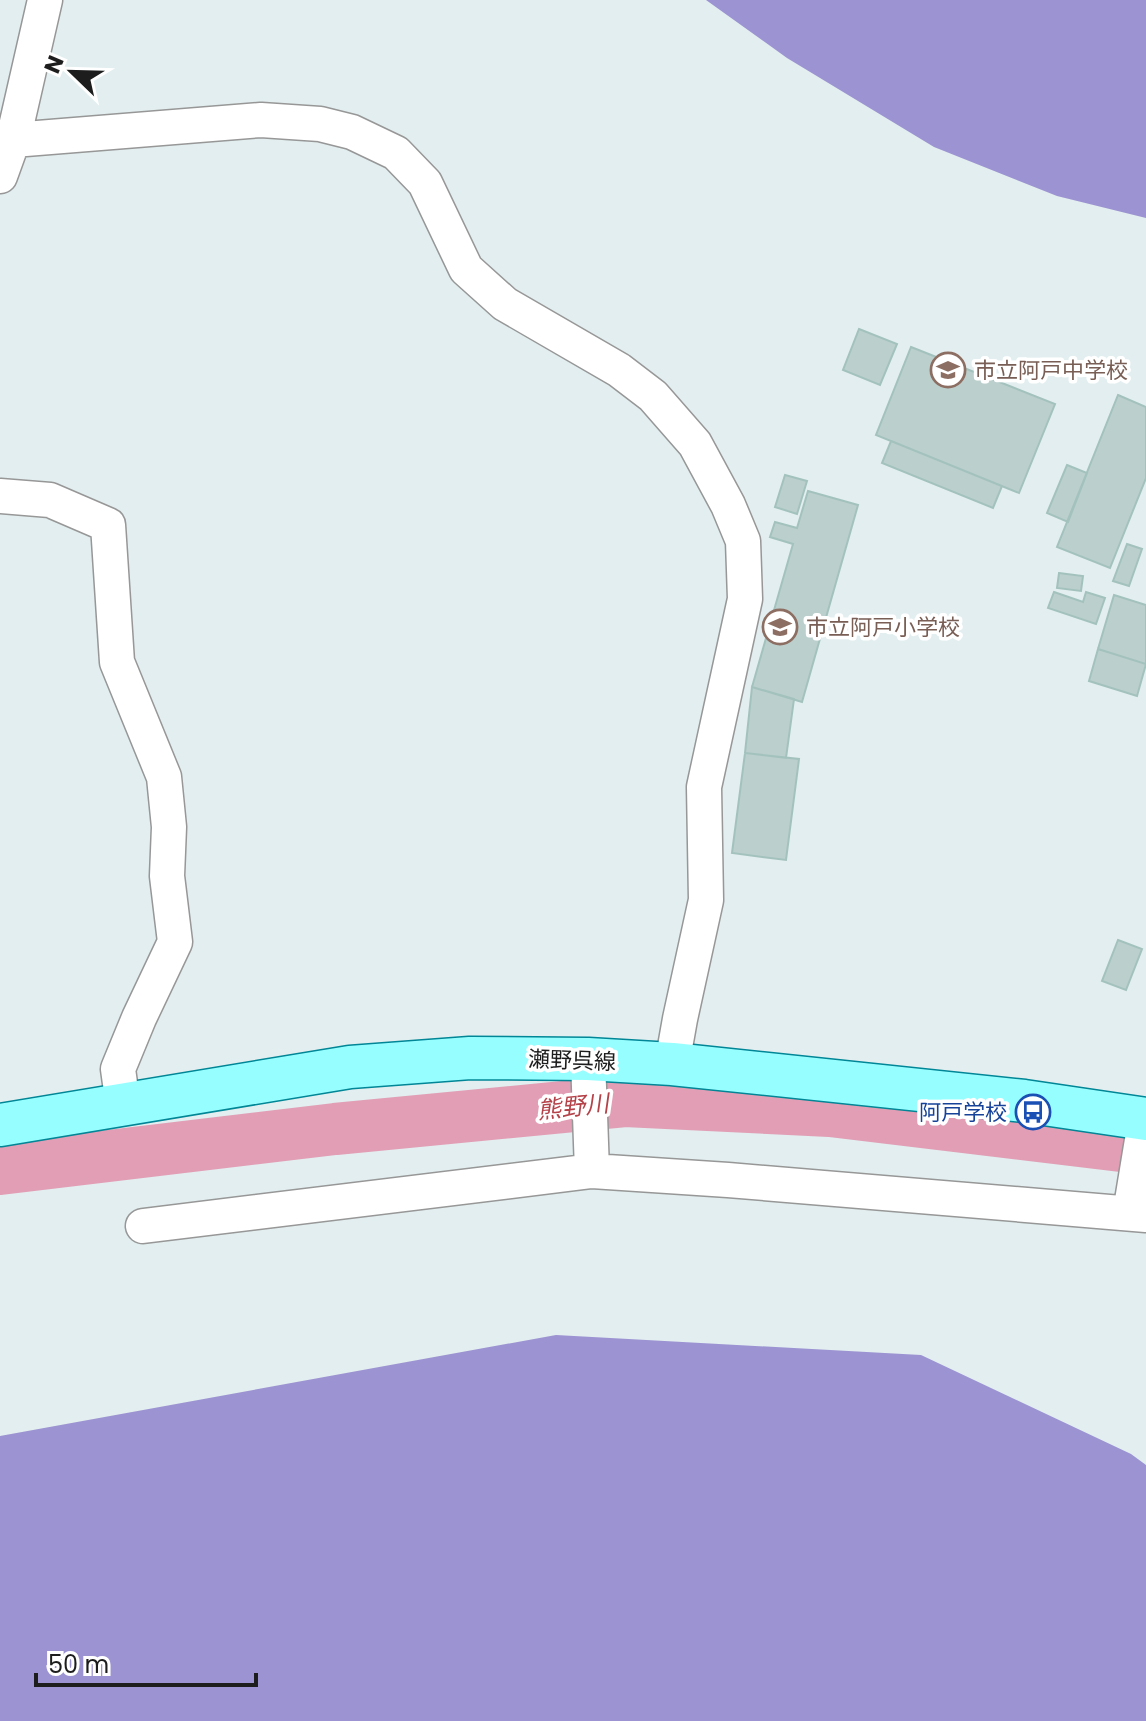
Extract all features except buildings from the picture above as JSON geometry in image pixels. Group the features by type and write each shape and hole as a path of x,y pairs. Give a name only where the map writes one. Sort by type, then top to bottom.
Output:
{"main road":[{"name":"瀬野呉線","path":"0,1125 350,1067 470,1058 588,1072 672,1064 1024,1101 1145,1128"}],"street":[{"path":"0,176 13,140 45,0"},
{"path":"13,140 261,120 320,124 352,132 396,153 425,183 466,269 505,304 619,370 653,396 695,444 728,505 743,541 745,599 704,787 706,900 672,1064"},
{"path":"0,496 50,500 108,525 117,662 164,777 169,827 167,876 175,942 118,1069 123,1105"},
{"path":"588,1072 592,1168"},
{"path":"143,1226 592,1168 1136,1212 1145,1128"}],"shaded area":[{"path":"706,0 1146,0 1146,218 1057,196 934,147 787,58"},
{"path":"556,1335 921,1355 1131,1454 1146,1465 1146,1721 0,1721 0,1436"}],"waterway":[{"name":"熊野川","path":"0,1169 335,1129 625,1101 830,1111 1146,1149"}],"place":[{"name":"市立阿戸中学校","path":"948,370"},
{"name":"市立阿戸小学校","path":"780,627"},
{"name":"阿戸学校","path":"1033,1112"}]}
